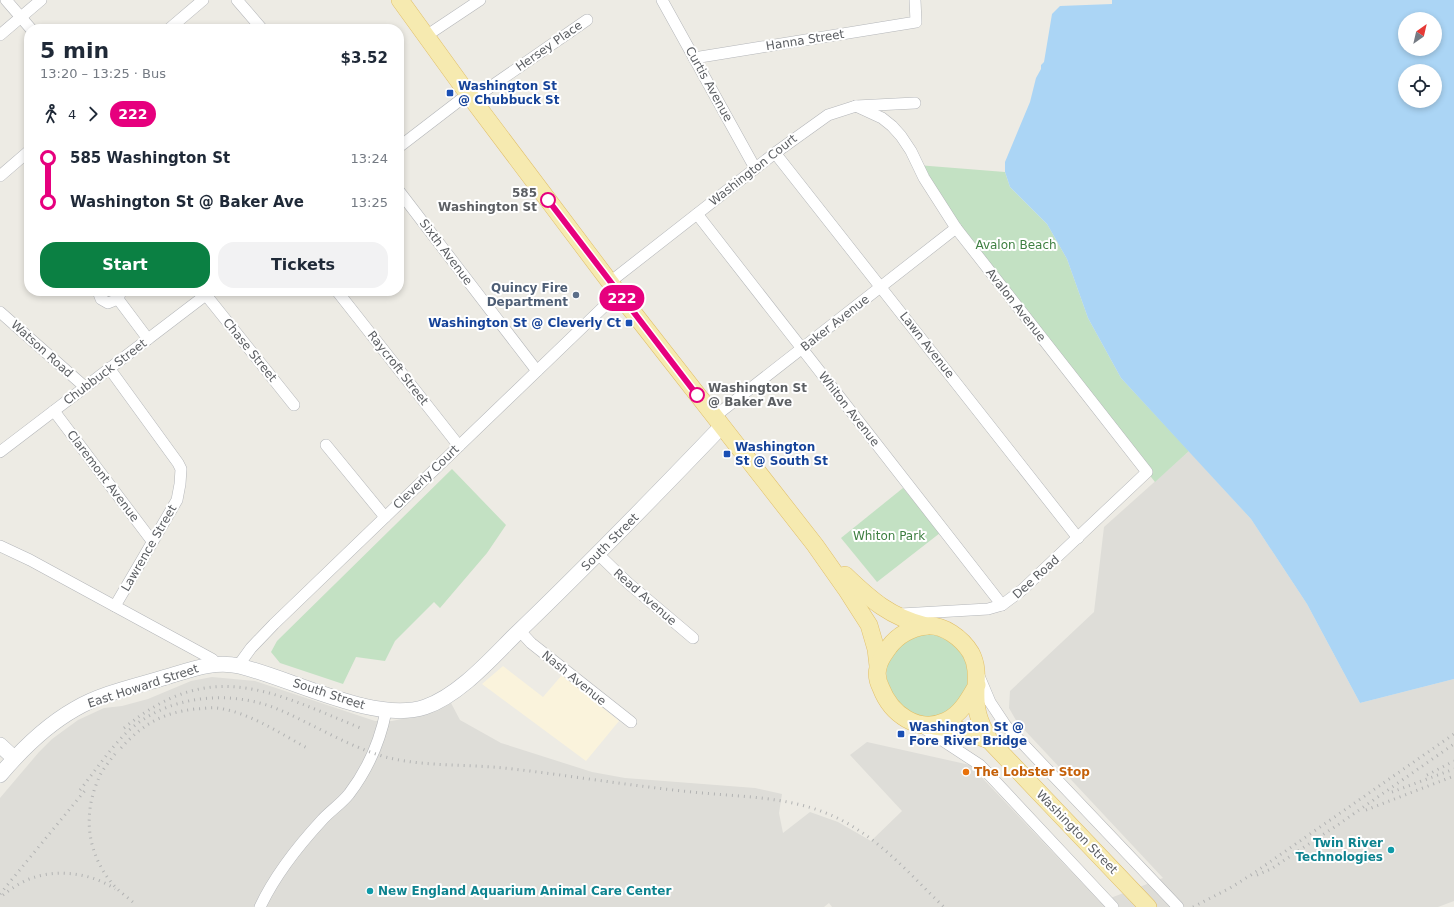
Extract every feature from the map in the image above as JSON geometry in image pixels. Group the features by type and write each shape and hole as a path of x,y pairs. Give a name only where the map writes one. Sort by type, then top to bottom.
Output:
{"main road":[{"path":"400,0 614,287 814,545 846,589 869,625 876,649 878,682 884,696 892,708 906,720 923,725 945,722 953,717 962,709 977,679 973,658 960,640 948,631 905,621 894,615 867,596 814,545"},
{"name":"South Street","path":"217,664 238,666 295,683 351,703 386,711 404,712 435,703 463,683 520,631 598,554 718,422"},
{"path":"878,666 887,649 900,636 917,628 928,626"},
{"name":"East Howard Street","path":"0,775 32,740 76,708 101,698 188,670 217,664"},
{"name":"Washington Street","path":"977,679 977,710 989,740 1144,903"},
{"name":"Washington Street","path":"923,725 957,729 989,740"},
{"path":"0,745 14,758"}],"street":[{"path":"6,0 26,24"},
{"path":"0,35 41,0"},
{"path":"175,24 203,0"},
{"path":"237,0 258,24"},
{"path":"426,36 480,0"},
{"name":"Curtis Avenue","path":"662,0 756,168"},
{"name":"Hanna Street","path":"694,58 916,22 915,0"},
{"name":"Hersey Place","path":"471,96 587,20"},
{"path":"404,143 471,96"},
{"name":"Washington Court","path":"614,287 697,214 775,153 828,115 856,106 915,103"},
{"name":"Avalon Avenue","path":"856,106 882,118 902,136 924,178 956,228 1147,472"},
{"name":"Lawn Avenue","path":"775,153 882,287 1078,538"},
{"path":"0,176 24,155"},
{"name":"Sixth Avenue","path":"404,198 537,371"},
{"name":"Whiton Avenue","path":"697,214 1002,605"},
{"name":"Baker Avenue","path":"718,422 802,349 956,228"},
{"name":"Cleverly Court","path":"238,666 274,624 537,371 614,287"},
{"path":"99,296 103,301 112,302 119,296"},
{"path":"121,296 148,339"},
{"name":"Chubbuck Street","path":"0,452 148,339 201,296"},
{"name":"Chase Street","path":"205,296 294,405"},
{"name":"Raycroft Street","path":"341,296 459,446"},
{"name":"Watson Road","path":"0,312 85,387"},
{"name":"Lawrence Street","path":"109,368 162,438 181,469 177,500 115,606"},
{"name":"Claremont Avenue","path":"54,411 152,541"},
{"path":"326,445 385,517"},
{"name":"Dee Road","path":"894,615 977,610 1002,605 1022,590 1147,472"},
{"name":"South Street","path":"0,546 30,560 115,606 217,664"},
{"name":"Read Avenue","path":"598,554 628,583 693,638"},
{"name":"Nash Avenue","path":"520,631 538,648 632,722"},
{"path":"977,679 1006,726 1178,907"},
{"path":"260,907 292,855 322,820 344,800 360,777 374,753 381,733 386,711"},
{"path":"923,725 980,765 1113,907"}],"shaded area":[{"path":"1189,451 1251,519 1307,604 1360,703 1454,679 1454,901 1438,907 832,907 829,903 824,907 0,907 0,798 39,752 52,739 78,720 104,708 122,706 148,699 191,681 212,677 255,681 375,721 392,721 432,712 451,703 460,720 501,743 592,772 625,778 755,788 782,794 779,813 783,833 810,812 838,822 871,841 902,811 850,755 867,742 970,765 1100,902 1163,878 1017,722 1009,708 1010,691 1094,612 1104,527"},
{"path":"503,666 543,697 562,675 619,721 586,761 482,684"}],"green space":[{"name":"Avalon Beach","path":"917,165 1005,172 1010,187 1047,224 1067,259 1088,318 1121,378 1189,451 1155,482 956,228"},
{"path":"452,469 506,525 487,553 440,608 434,602 395,641 385,661 356,657 343,684 280,663 271,652 277,641"},
{"name":"Whiton Park","path":"903,488 940,533 877,582 841,538"},
{"path":"930,634 948,641 962,655 967,664 969,683 961,702 942,715 928,718 915,715 903,707 894,696 888,683 887,669 891,656 902,644 915,635"}],"water":[{"path":"1112,0 1454,0 1454,679 1360,703 1307,604 1251,519 1121,378 1088,318 1067,259 1047,224 1010,187 1005,172 1005,162 1030,102 1041,65 1044,62 1052,14 1060,6 1112,4"}],"railway":[{"path":"124,728 156,706 186,693 214,687 242,688 271,693 300,703 363,729"},
{"path":"80,790 108,753 126,733 159,711 177,704 197,700 217,698 237,699 256,702 275,708 364,750 409,762 513,769 670,790 764,798 816,809 833,816 865,834 906,869 944,907"},
{"path":"121,748 145,726 163,717 183,711 217,708 229,710 253,719 309,749"},
{"path":"1193,907 1230,888 1251,875 1454,734"},
{"path":"1257,875 1271,869 1339,824 1454,744"},
{"path":"115,754 101,773 93,793 90,806 90,833 92,846 103,870 116,888 134,903"},
{"path":"1427,775 1454,761"},
{"path":"1392,792 1454,769"},
{"path":"1366,810 1454,776"},
{"path":"0,894 87,788"},
{"path":"3,895 18,884 31,878 55,873 76,874 97,880 115,889"}],"bus line":[{"name":"222","path":"548,200 697,395"}],"place":[{"name":"Washington St @ Chubbuck St","path":"450,93"},
{"name":"585 Washington St","path":"548,200"},
{"name":"Quincy Fire Department","path":"576,295"},
{"name":"Washington St @ Cleverly Ct","path":"629,323"},
{"name":"Washington St @ Baker Ave","path":"697,395"},
{"name":"Washington St @ South St","path":"727,454"},
{"name":"Washington St @ Fore River Bridge","path":"901,734"},
{"name":"The Lobster Stop","path":"966,772"},
{"name":"Twin River Technologies","path":"1391,850"},
{"name":"New England Aquarium Animal Care Center","path":"370,891"}]}
